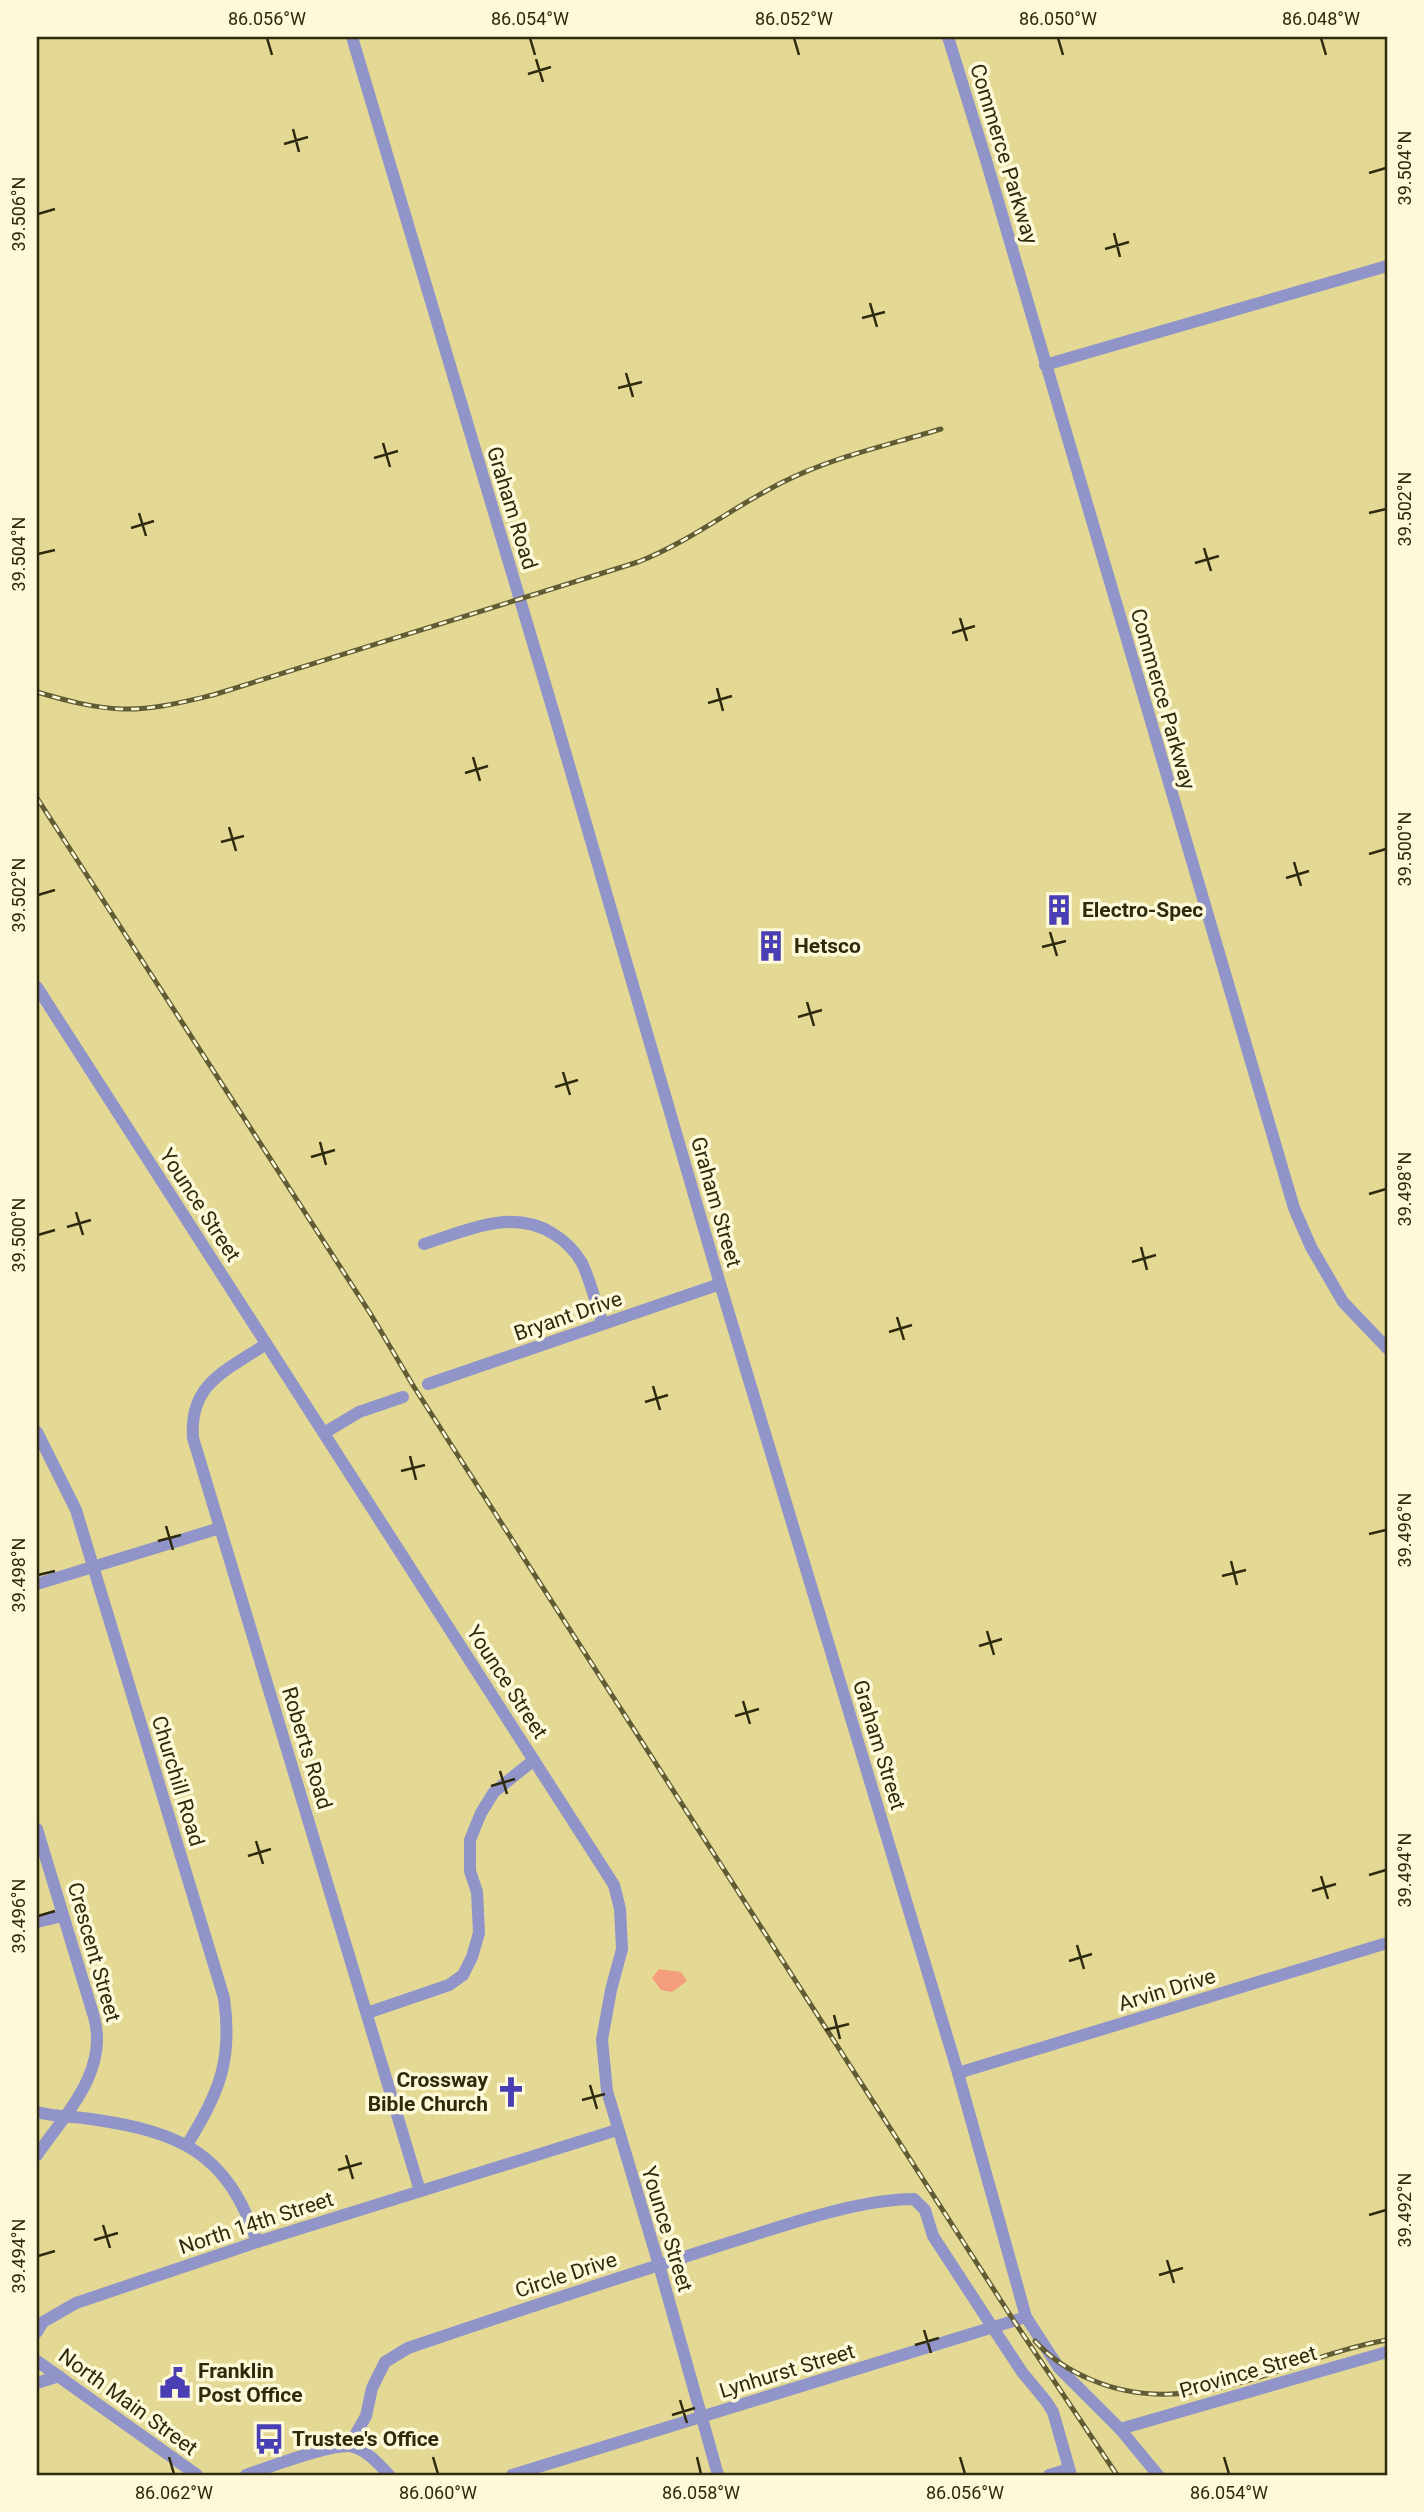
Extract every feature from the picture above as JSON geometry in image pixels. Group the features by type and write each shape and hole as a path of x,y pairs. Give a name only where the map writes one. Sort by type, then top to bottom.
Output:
{"street":[{"name":"Graham Road","path":"352,37 635,990"},
{"name":"Commerce Parkway","path":"948,37 1294,1208 1311,1248 1343,1302 1387,1348"},
{"path":"1045,365 1387,266"},
{"name":"Younce Street","path":"37,987 614,1885 620,1909 622,1949 602,2040 607,2091 718,2475"},
{"name":"Graham Street","path":"635,990 720,1284 958,2073 1026,2317 1059,2368 1120,2429 1158,2475"},
{"path":"424,1244 496,1222 519,1220 542,1227 566,1243 582,1264 603,1324"},
{"name":"Bryant Drive","path":"428,1384 720,1284"},
{"name":"Roberts Road","path":"266,1344 207,1386 194,1408 194,1438 420,2191"},
{"path":"324,1433 359,1412 403,1397"},
{"name":"Churchill Road","path":"37,1432 70,1493 225,1998 228,2033 225,2066 210,2107 187,2145"},
{"path":"37,1584 220,1528"},
{"path":"367,2013 449,1985 463,1975 479,1933 477,1892 470,1871 470,1840 494,1791 534,1760"},
{"name":"Crescent Street","path":"37,1829 99,2040 93,2069 79,2098 37,2155"},
{"path":"37,1922 63,1916"},
{"name":"Arvin Drive","path":"958,2073 1387,1943"},
{"path":"37,2112 138,2126 175,2138 187,2145 219,2170 236,2192 257,2242"},
{"name":"North 14th Street","path":"37,2332 43,2322 76,2303 257,2242 617,2130"},
{"name":"Circle Drive","path":"349,2446 366,2416 372,2388 385,2362 408,2348 780,2227 896,2199 915,2199 925,2210 933,2236 993,2328"},
{"path":"1026,2317 993,2328 1053,2412 1070,2472 1049,2475"},
{"name":"Lynhurst Street","path":"512,2475 993,2328"},
{"name":"Province Street","path":"1120,2429 1387,2352"},
{"name":"North Main Street","path":"37,2361 197,2475"},
{"path":"37,2383 59,2376"},
{"path":"246,2475 349,2446 374,2459 389,2475"}],"shaded area":[{"path":"659,1969 681,1972 687,1981 672,1992 661,1990 652,1978"}],"railway":[{"path":"37,692 68,701 122,709 157,707 213,695 638,562 676,544 802,473 841,458 941,429"},
{"path":"37,798 370,1313 414,1387 1014,2321 1117,2475"},
{"path":"1035,2341 1061,2364 1092,2380 1130,2391 1167,2394 1204,2391 1241,2382 1350,2348 1387,2340"}],"place":[{"name":"Electro-Spec","path":"1059,910"},
{"name":"Hetsco","path":"771,946"},
{"name":"Crossway Bible Church","path":"511,2092"},
{"name":"Franklin Post Office","path":"175,2383"},
{"name":"Trustee's Office","path":"269,2439"}]}
